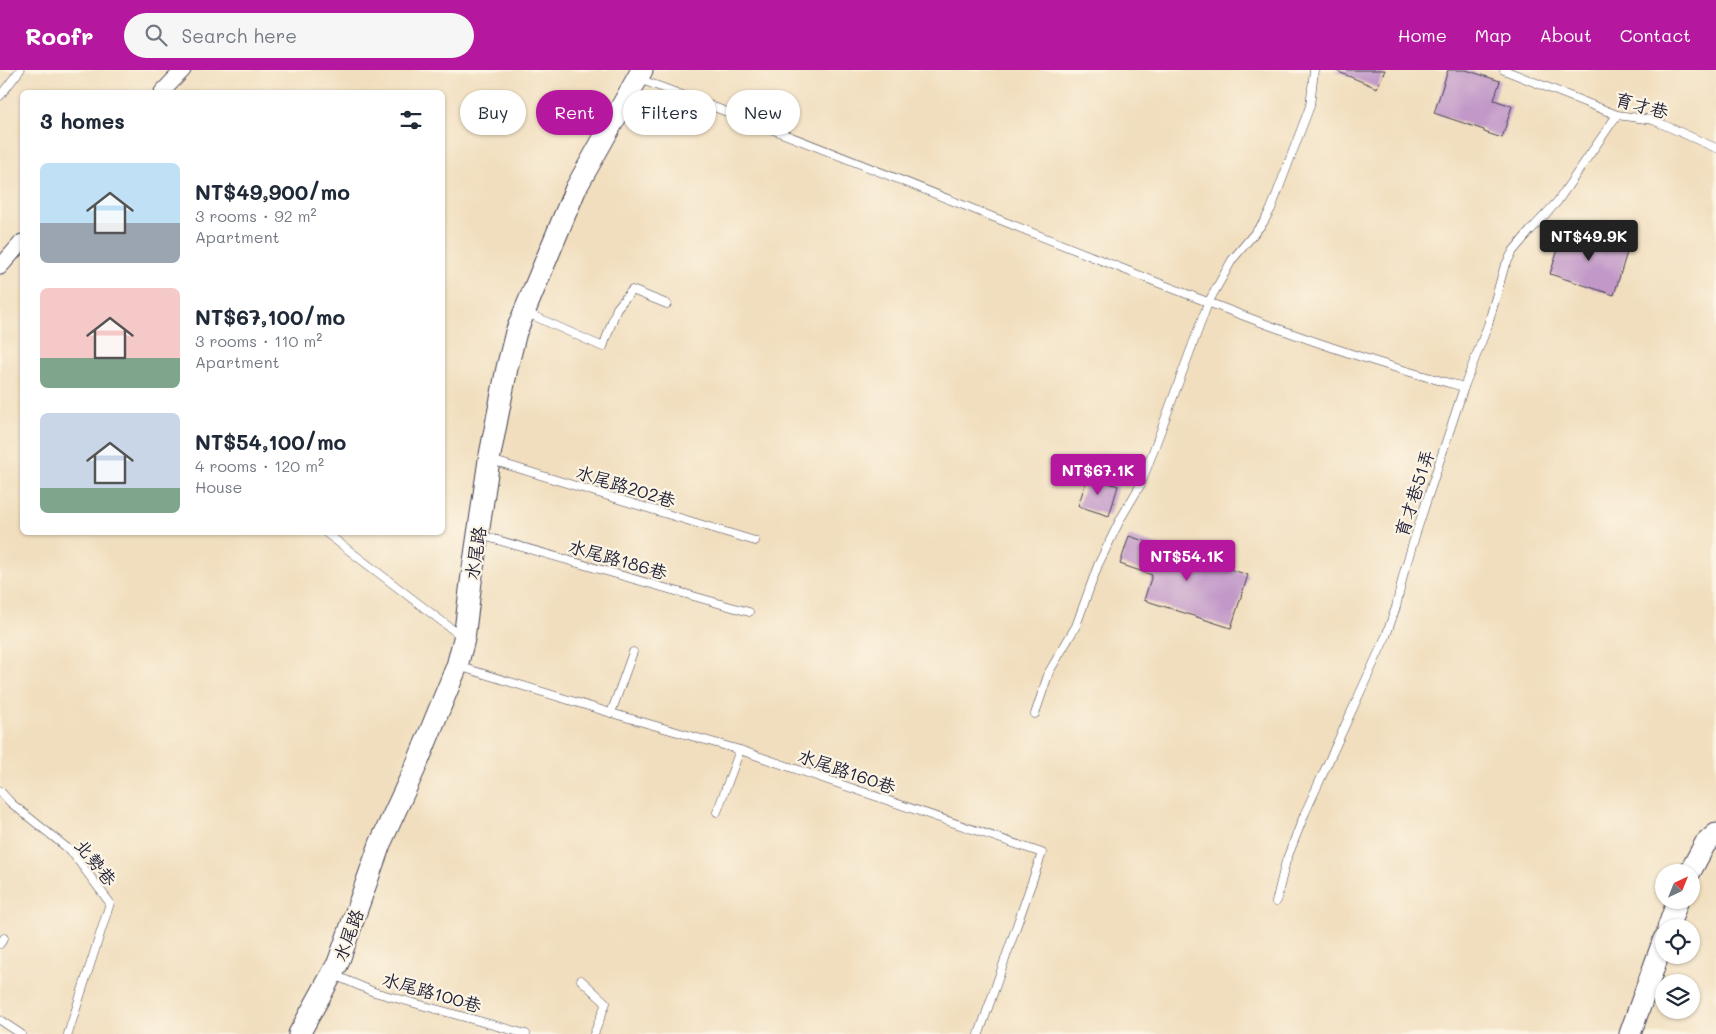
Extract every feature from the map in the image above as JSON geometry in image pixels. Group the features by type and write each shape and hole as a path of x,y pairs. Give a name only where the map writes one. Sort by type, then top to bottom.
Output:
{"street":[{"path":"164,90 183,70"},
{"name":"水尾路","path":"299,1034 338,963 380,844 416,766 457,666 464,638 489,460 506,368 523,312 576,188 639,74"},
{"path":"0,267 20,244"},
{"path":"1694,864 1705,844 1716,834"},
{"path":"1630,1034 1655,964"}],"lane":[{"path":"0,96 20,70"},
{"path":"1035,714 1049,672 1076,626 1098,565 1121,518 1141,484 1208,303 1232,260 1271,209 1310,106 1314,70"},
{"name":"育才巷","path":"1504,70 1617,115 1653,120 1716,148"},
{"path":"639,74 738,116 1208,303 1402,371 1464,387"},
{"name":"育才巷51弄","path":"1276,902 1289,853 1305,813 1386,636 1417,530 1464,387 1488,325 1504,268 1513,251 1557,202 1617,115"},
{"path":"523,312 603,347 617,308 632,290 666,304"},
{"name":"水尾路202巷","path":"489,460 755,541"},
{"path":"329,535 464,638"},
{"name":"水尾路186巷","path":"478,535 749,612"},
{"path":"611,713 633,652"},
{"name":"水尾路160巷","path":"457,666 740,750 1042,853 979,1034"},
{"path":"717,812 740,750"},
{"name":"北勢巷","path":"0,791 70,851 110,903 68,1034"},
{"name":"水尾路100巷","path":"332,974 374,992 526,1034"},
{"path":"581,980 606,1003 594,1034"},
{"path":"0,1020 21,1034"}],"building":[{"path":"1334,70 1385,70 1377,88"},
{"path":"1448,70 1466,70 1500,81 1494,100 1512,106 1502,138 1434,113"},
{"path":"1565,228 1628,249 1614,295 1550,274"},
{"path":"1088,476 1118,486 1109,516 1078,506"},
{"path":"1129,536 1248,575 1231,628 1144,600 1152,575 1120,564"}]}
